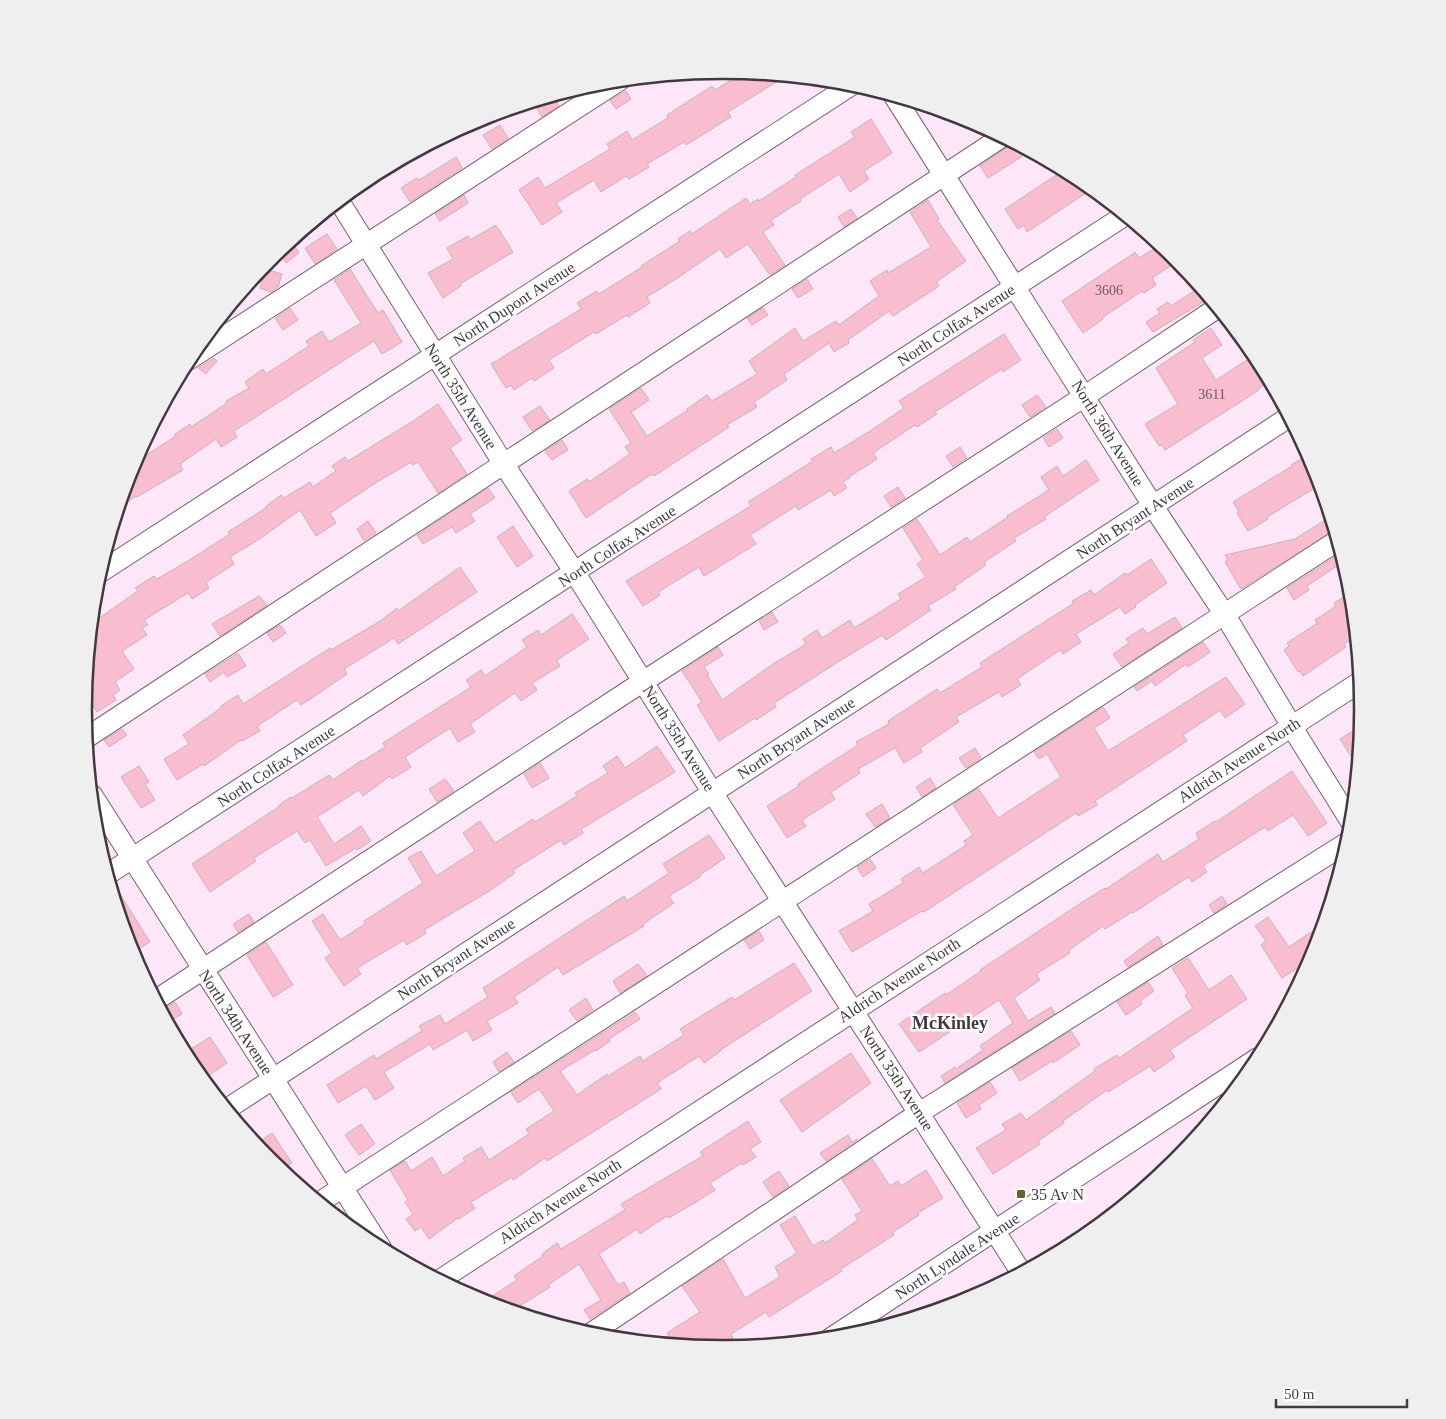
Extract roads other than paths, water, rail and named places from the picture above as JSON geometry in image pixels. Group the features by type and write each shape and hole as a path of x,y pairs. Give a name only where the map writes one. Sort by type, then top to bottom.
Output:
{"street":[{"path":"207,347 604,90"},
{"name":"North Dupont Avenue","path":"109,567 843,90"},
{"name":"North 36th Avenue","path":"899,104 1224,615 1345,812"},
{"path":"93,733 996,141"},
{"name":"North 35th Avenue","path":"342,207 712,792 1018,1267"},
{"name":"North Colfax Avenue","path":"113,871 1119,219"},
{"path":"162,996 1085,396 1211,312"},
{"name":"North Bryant Avenue","path":"233,1105 1284,421"},
{"path":"325,1199 1332,545"},
{"name":"Aldrich Avenue North","path":"446,1276 1353,687"},
{"name":"North 34th Avenue","path":"100,808 370,1232"},
{"path":"599,1328 919,1113 1338,848"},
{"name":"North Lyndale Avenue","path":"846,1328 1240,1070"}],"place":[{"name":"35 Av N","path":"1021,1194"}],"district":[{"name":"McKinley","path":"950,1023"}]}
